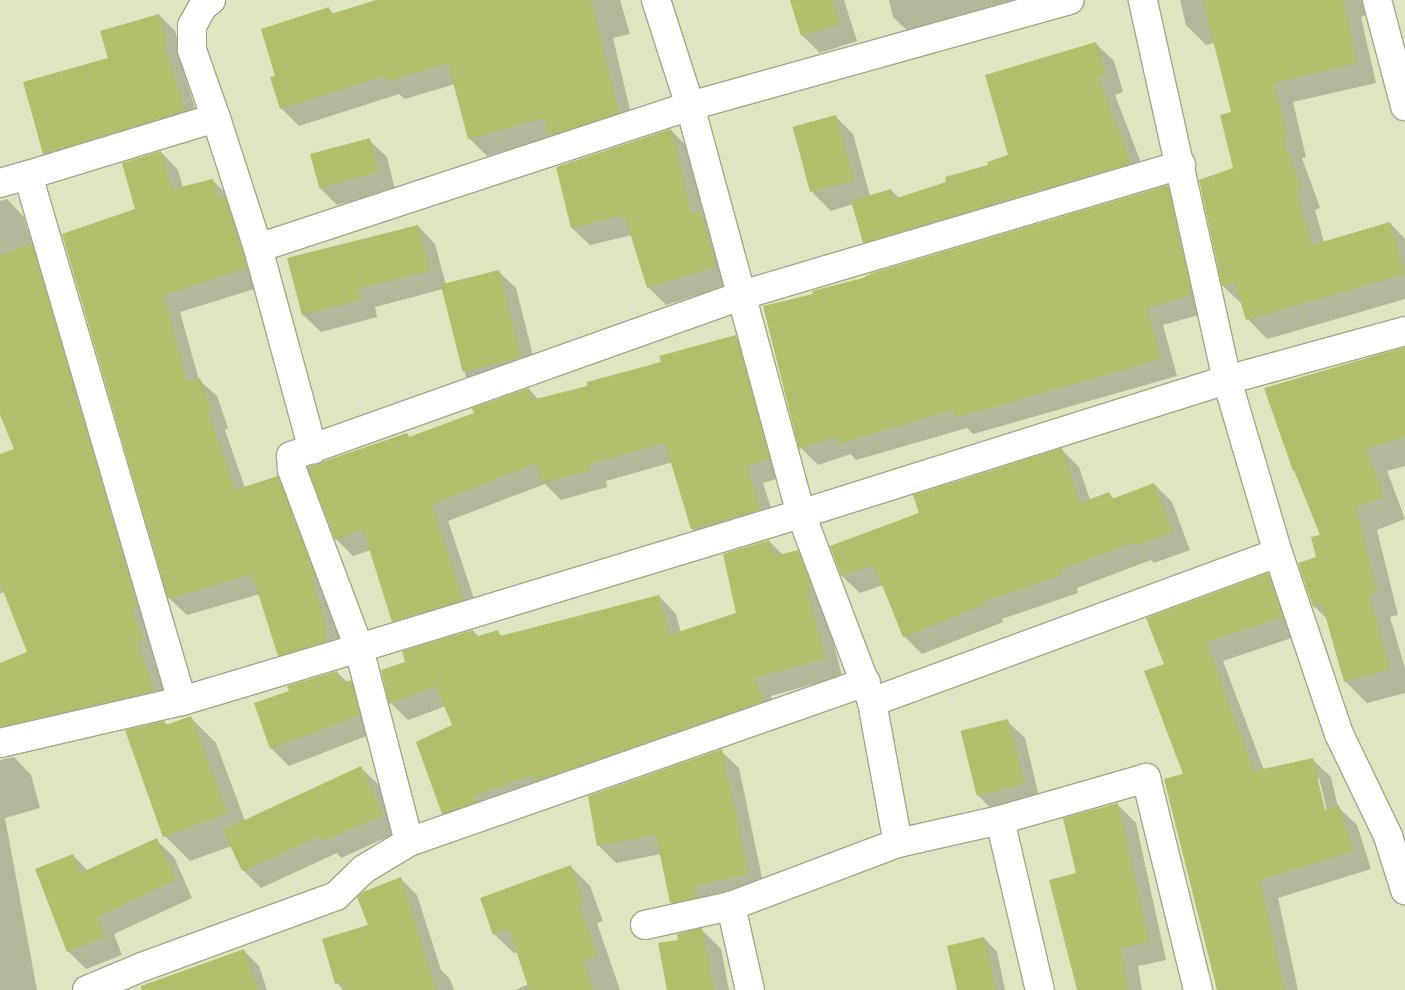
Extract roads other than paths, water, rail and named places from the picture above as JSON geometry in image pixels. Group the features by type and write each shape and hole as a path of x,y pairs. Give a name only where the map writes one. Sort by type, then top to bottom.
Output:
{"street":[{"path":"212,0 203,6 192,26 192,50 258,248 313,450"},
{"path":"656,0 690,106 801,514 869,692 898,843"},
{"path":"258,248 690,106 1069,0"},
{"path":"1143,0 1227,380 1278,553 1339,734 1388,836 1405,890"},
{"path":"1377,0 1405,106"},
{"path":"0,183 216,118"},
{"path":"409,842 359,648 292,470 291,456 313,450 742,295 1181,165"},
{"path":"28,175 182,701"},
{"path":"0,743 182,701 801,514 1227,380 1405,331"},
{"path":"87,990 145,978 336,896 364,869 409,842 869,692 1278,553"},
{"path":"645,925 731,906 898,843 1000,820 1146,778 1198,990"},
{"path":"1000,820 1040,990"},
{"path":"731,906 750,990"}]}
